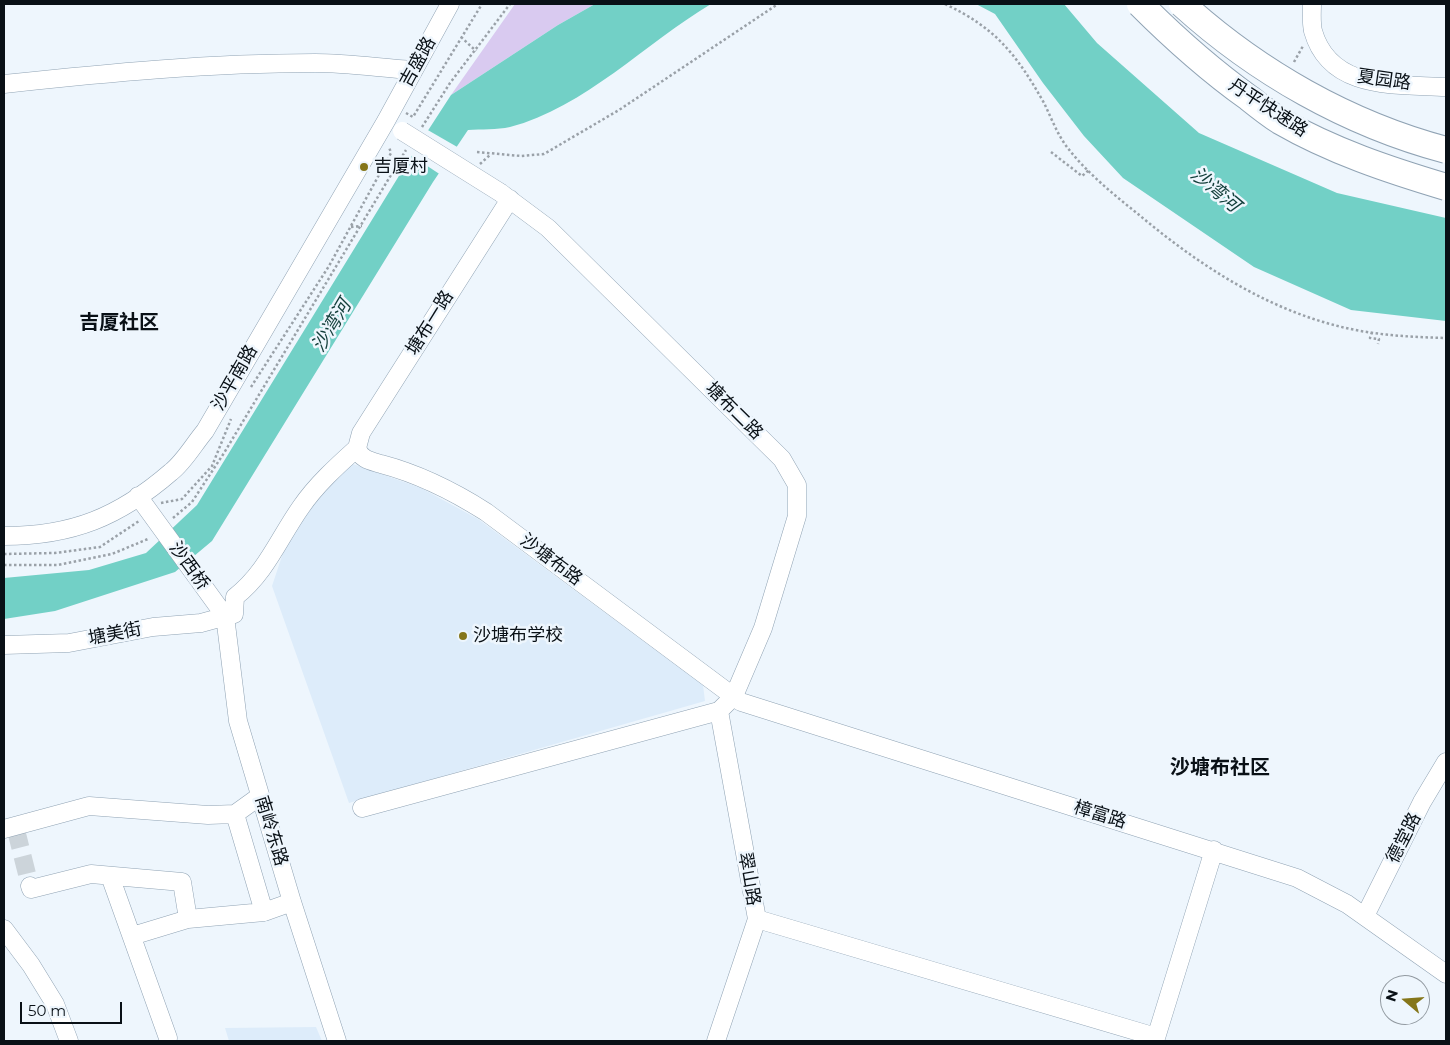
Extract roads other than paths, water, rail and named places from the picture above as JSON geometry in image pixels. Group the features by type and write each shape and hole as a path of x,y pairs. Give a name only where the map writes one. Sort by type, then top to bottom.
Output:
{"highway":[{"name":"丹平快速路","path":"1140,4 1165,29 1224,80 1279,120 1339,150 1398,173 1446,187"},
{"name":"丹平快速路","path":"1182,4 1217,35 1281,80 1346,113 1446,150"},
{"path":"1198,4 1225,30 1284,74 1346,113"}],"street":[{"name":"吉盛路","path":"386,121 450,4"},
{"name":"夏园路","path":"1312,4 1313,29 1322,53 1345,75 1381,83 1446,87"},
{"path":"4,84 119,71 219,64 317,63 413,70"},
{"name":"塘布二路","path":"386,121 505,196 548,228 782,459 797,485 797,516 764,628 734,696"},
{"name":"沙平南路","path":"4,536 51,533 101,519 172,472 204,431 386,121"},
{"name":"塘布一路","path":"357,448 361,433 505,196"},
{"path":"225,616 234,614 235,597 246,589 272,557 301,507 324,480 357,448"},
{"name":"沙塘布路","path":"357,448 364,458 421,477 464,498 486,512 734,696"},
{"name":"沙西桥","path":"138,496 225,616"},
{"name":"塘美街","path":"4,645 69,643 153,627 201,623 225,616"},
{"name":"南岭东路","path":"225,616 238,721 292,902 337,1041"},
{"path":"362,808 719,711 734,696"},
{"name":"樟富路","path":"734,696 758,708 1214,850 1297,878 1321,888 1446,974"},
{"name":"翠山路","path":"716,1041 757,919 719,711"},
{"name":"德堂路","path":"1364,916 1422,802 1446,762"},
{"path":"12,828 88,806 208,815 235,814 260,796"},
{"path":"235,814 264,912"},
{"path":"757,919 1155,1039 1214,850"},
{"path":"30,886 31,889 84,875 182,882 188,919"},
{"path":"110,876 168,1038"},
{"path":"132,936 188,919 264,912 292,902"},
{"path":"4,929 31,965 55,1004 69,1041"}],"water":[{"name":"沙湾河","path":"595,4 711,4 687,19 614,73 564,105 537,118 510,127 468,130 433,182 212,541 175,572 55,611 4,619 4,578 89,570 146,553 197,505 405,166 451,95 558,25"},
{"name":"沙湾河","path":"976,4 1064,4 1097,43 1199,133 1337,193 1446,218 1446,321 1351,310 1254,267 1123,178 1084,136 1043,83 995,14"}],"tunnel":[{"path":"16,830 30,886"}],"place":[{"name":"吉厦村","path":"364,167"},
{"name":"沙塘布学校","path":"463,636"}],"district":[{"name":"吉厦社区","path":"119,323"},
{"name":"沙塘布社区","path":"1220,768"}]}
